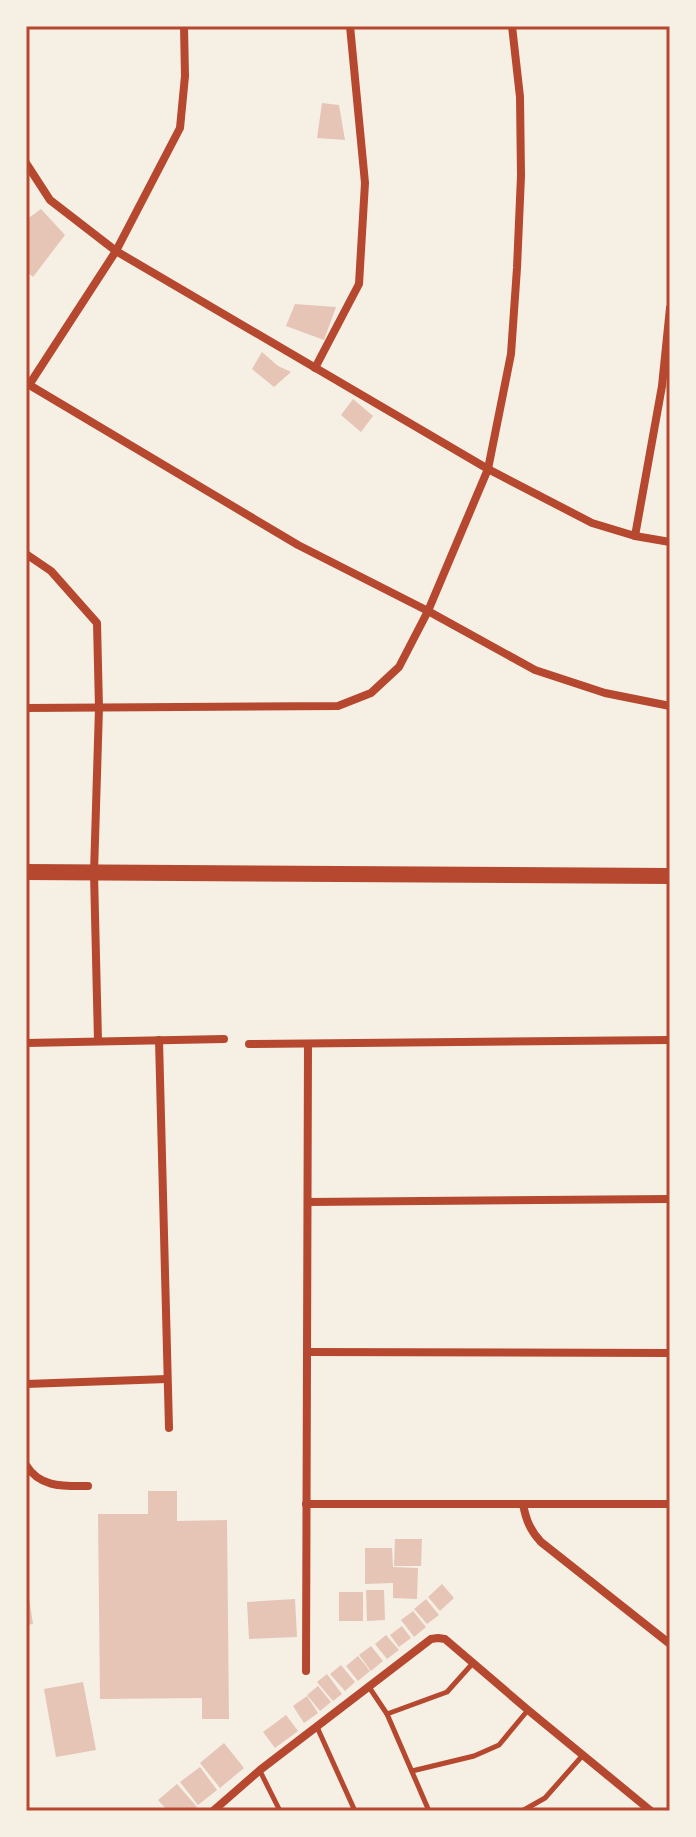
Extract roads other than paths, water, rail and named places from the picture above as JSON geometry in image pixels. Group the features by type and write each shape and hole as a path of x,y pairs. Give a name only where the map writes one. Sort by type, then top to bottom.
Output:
{"main road":[{"path":"26,872 670,876"}],"street":[{"path":"184,26 185,76 180,128 116,251 28,384 298,545 535,670 605,693 670,706"},
{"path":"315,368 359,284 365,183 350,26"},
{"path":"26,708 338,706 371,693 399,667 428,611 488,469 511,354 521,176 520,97 512,26"},
{"path":"26,163 50,200 116,251 488,469 592,523 635,536 670,542"},
{"path":"635,536 662,386 670,308"},
{"path":"26,554 51,571 97,623 99,708 94,873 98,1041"},
{"path":"26,1043 224,1039"},
{"path":"159,1040 169,1428"},
{"path":"249,1044 670,1040"},
{"path":"306,1671 308,1044"},
{"path":"308,1202 670,1199"},
{"path":"307,1352 670,1353"},
{"path":"26,1384 167,1379"},
{"path":"26,1465 32,1476 47,1483 88,1486"},
{"path":"306,1504 670,1504"},
{"path":"523,1504 532,1532 541,1542 670,1644"},
{"path":"213,1811 260,1770 431,1639 438,1638 445,1639 584,1754 638,1807 651,1811"}],"lane":[{"path":"387,1714 447,1692 473,1663"},
{"path":"369,1687 387,1714 429,1811"},
{"path":"412,1771 474,1756 499,1745 528,1710"},
{"path":"317,1727 355,1811"},
{"path":"522,1811 545,1798 584,1754"},
{"path":"260,1770 280,1811"}]}
